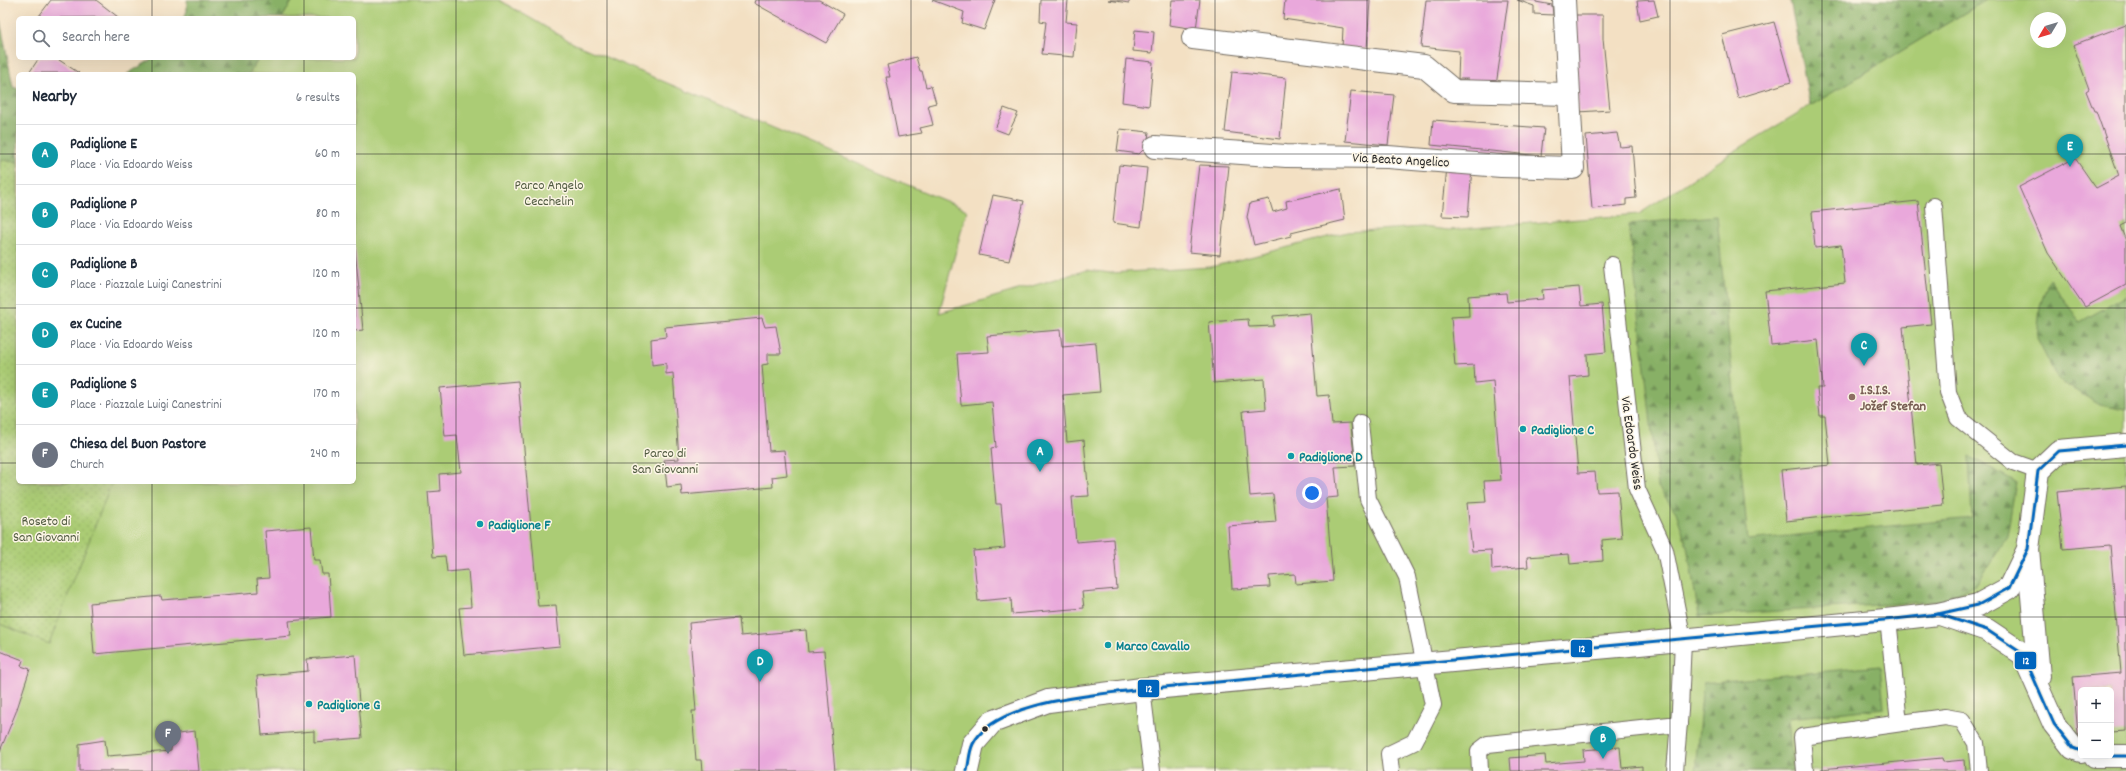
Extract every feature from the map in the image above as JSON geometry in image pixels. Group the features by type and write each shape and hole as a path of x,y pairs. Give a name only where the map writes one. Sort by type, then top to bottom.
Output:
{"street":[{"name":"Via Beato Angelico","path":"1155,147 1286,156 1388,157 1501,166 1573,168 1564,0"},
{"path":"1193,38 1424,66 1454,91 1568,94"},
{"path":"2040,691 2028,549 2038,471 2059,451 2126,445"},
{"path":"967,771 972,744 992,722 1048,701 1142,689 1683,640 1938,614 1978,605 2009,588 2028,549"},
{"path":"1938,614 1987,630 2022,654 2054,724 2073,748 2078,750"},
{"path":"2114,756 2126,756"}],"lane":[{"path":"1934,206 1948,392 1958,418 2013,462 2038,471"},
{"name":"Via Edoardo Weiss","path":"1612,264 1637,489 1666,550 1683,640 1675,771"},
{"path":"1360,423 1368,499 1407,577 1432,705 1414,742 1389,754 1390,771"},
{"path":"1888,619 1899,723"},
{"path":"1142,689 1152,771"},
{"path":"1804,771 1802,737 1945,717 1962,720 1976,743 1979,771"},
{"path":"1480,771 1479,751 1488,744 1679,724"}],"green space":[{"path":"187,0 293,0 283,16 185,16 187,11"},
{"name":"Parco di San Giovanni","path":"293,0 499,0 575,44 967,210 939,313 1087,270 1110,273 1211,267 1347,232 1421,227 1449,230 1639,214 1733,152 1986,0 2126,0 2126,771 0,771 0,160 16,162 16,484 356,484 356,72 250,72 258,60 356,60 356,16 283,16"},
{"path":"1790,0 1986,0 1810,106"},
{"path":"0,20 13,87 16,88 16,162 0,160"},
{"path":"151,60 258,60 250,72 130,72"},
{"name":"Roseto di San Giovanni","path":"0,160 16,162 16,484 111,484 49,644 0,624"},
{"path":"1717,216 1748,540 1972,518 1969,456 2016,482 2007,537 1977,584 1941,601 1699,616 1687,546 1676,512 1658,487 1629,224"},
{"path":"2049,279 2080,322 2126,296 2126,410 2100,405 2058,380 2037,339 2040,306"},
{"path":"1880,666 1884,708 1788,718 1793,771 1695,771 1703,683"}],"building":[{"path":"51,0 96,0 117,16 39,16"},
{"path":"755,0 819,0 843,14 826,43 754,3"},
{"path":"932,0 995,0 984,30 962,23 964,12"},
{"path":"1041,0 1068,0 1066,22 1077,23 1074,57 1042,54 1046,22 1040,21"},
{"path":"1108,0 1129,0 1129,3"},
{"path":"1172,0 1200,0 1196,29 1169,25"},
{"path":"1285,0 1370,0 1367,49 1342,48 1343,28 1283,19"},
{"path":"1426,0 1508,0 1496,86 1468,83 1468,79 1458,79 1459,51 1421,47"},
{"path":"1517,0 1536,0 1536,2 1552,5 1553,15 1534,14 1534,6"},
{"path":"1654,0 1658,16 1640,20 1637,1"},
{"path":"1574,15 1603,15 1603,39 1610,110 1578,112"},
{"path":"1774,22 1791,82 1738,98 1722,35"},
{"path":"2126,25 2126,223 2120,226 2126,241 2126,285 2085,307 2048,253 2019,187 2075,158 2096,188 2119,176 2096,111 2094,111 2086,91 2089,89 2073,45"},
{"path":"1135,30 1154,32 1152,53 1133,51"},
{"path":"916,57 920,71 922,71 926,87 931,86 936,103 928,105 933,125 920,128 922,133 898,137 886,77 890,77 887,65"},
{"path":"1126,59 1153,62 1149,106 1122,102"},
{"path":"38,60 59,60 77,72 30,72"},
{"path":"1232,72 1286,78 1280,139 1225,132"},
{"path":"1351,91 1394,95 1388,145 1345,141"},
{"path":"1004,108 1018,113 1008,134 995,129"},
{"path":"1433,120 1544,128 1541,156 1431,145"},
{"path":"1120,129 1149,132 1147,146 1139,154 1117,151"},
{"path":"1617,133 1620,147 1632,146 1636,198 1626,199 1626,205 1592,209 1586,136"},
{"path":"1119,165 1147,168 1141,227 1113,223"},
{"path":"1199,165 1229,166 1220,255 1189,252"},
{"path":"1447,167 1472,168 1468,217 1442,216"},
{"path":"1341,189 1345,220 1291,233 1291,236 1254,245 1247,217 1250,203 1269,199 1273,212 1287,208 1286,201"},
{"path":"993,195 1024,201 1009,261 979,255"},
{"path":"1918,201 1931,324 1903,327 1917,465 1939,463 1943,505 1786,521 1781,470 1830,465 1825,416 1820,416 1817,388 1823,388 1818,340 1771,345 1765,291 1845,283 1841,245 1815,248 1812,212"},
{"path":"356,259 363,330 356,331"},
{"name":"Padiglione C","path":"1579,287 1581,306 1602,304 1606,352 1587,354 1588,375 1570,377 1578,473 1595,472 1597,492 1618,491 1622,538 1602,540 1603,561 1570,564 1569,554 1527,557 1528,567 1492,570 1491,550 1472,551 1467,503 1486,502 1484,481 1501,480 1493,381 1475,383 1474,365 1455,366 1451,317 1469,316 1468,296 1506,293 1507,302 1543,299 1542,290"},
{"name":"Padiglione D","path":"1310,313 1317,396 1329,395 1332,424 1351,423 1355,466 1335,467 1338,497 1326,498 1333,581 1296,584 1295,574 1269,576 1270,587 1232,589 1228,526 1276,522 1273,494 1250,496 1243,411 1266,409 1264,379 1214,383 1209,322 1248,319 1249,327 1274,326 1273,316"},
{"path":"762,318 765,327 776,326 781,354 768,354 768,364 762,365 769,451 784,450 787,475 772,477 773,487 682,495 681,485 667,487 664,460 679,459 673,373 666,374 666,363 652,365 651,339 666,337 665,327"},
{"path":"1060,330 1062,346 1096,343 1100,392 1063,395 1067,442 1084,440 1089,496 1072,497 1076,542 1113,539 1117,589 1082,592 1084,608 1012,614 1011,598 978,601 973,551 1005,548 1001,504 996,504 991,448 996,447 992,402 961,405 957,354 989,352 987,336"},
{"name":"Padiglione F","path":"518,381 538,606 556,605 560,646 464,655 459,608 471,607 468,570 447,572 445,556 433,557 428,492 440,491 439,474 461,472 457,435 445,436 440,388"},
{"path":"2126,486 2126,731 2114,732 2114,687 2078,687 2078,735 2073,677 2121,673 2110,545 2063,549 2057,492"},
{"path":"311,527 314,560 320,560 322,574 328,574 331,617 289,621 291,636 94,654 90,603 161,596 162,600 258,592 257,579 269,578 265,531"},
{"path":"739,618 741,636 806,630 808,652 824,651 835,771 702,771 701,760 696,760 692,711 696,711 689,623"},
{"path":"0,651 23,660 21,666 30,669 16,712 0,751"},
{"name":"Padiglione G","path":"355,655 362,738 314,742 314,731 262,735 257,676 308,671 307,659"},
{"path":"195,731 199,771 79,771 79,744 105,740 107,756 171,751 171,734"},
{"path":"1620,747 1622,768 1642,766 1642,771 1511,771 1510,758 1545,755 1546,764 1584,761 1583,750"},
{"path":"1942,758 1943,762 1964,760 1965,771 1821,771 1821,769"}],"transit line":[{"name":"12","path":"967,771 973,744 985,729 1002,718 1025,709 1049,702 1075,697 1142,689 1895,619 1938,614 1978,605 2009,588 2028,549 2038,471 2059,451 2126,445"},
{"name":"12","path":"1931,615 1938,614 1987,630 2023,654 2054,724 2073,748 2078,750"},
{"name":"12","path":"2114,756 2126,756"}],"place":[{"name":"Padiglione S","path":"2070,167"},
{"name":"Padiglione B","path":"1864,366"},
{"name":"I.S.I.S. Jožef Stefan","path":"1852,397"},
{"name":"Padiglione C","path":"1523,429"},
{"name":"Padiglione D","path":"1291,456"},
{"name":"Padiglione E","path":"1040,472"},
{"name":"Padiglione F","path":"480,524"},
{"name":"Marco Cavallo","path":"1108,645"},
{"name":"ex Cucine","path":"760,682"},
{"name":"Padiglione G","path":"309,704"},
{"name":"Chiesa del Buon Pastore","path":"168,754"},
{"name":"Padiglione P","path":"1603,759"}],"park label":[{"name":"Parco Angelo Cecchelin","path":"549,192"}]}
